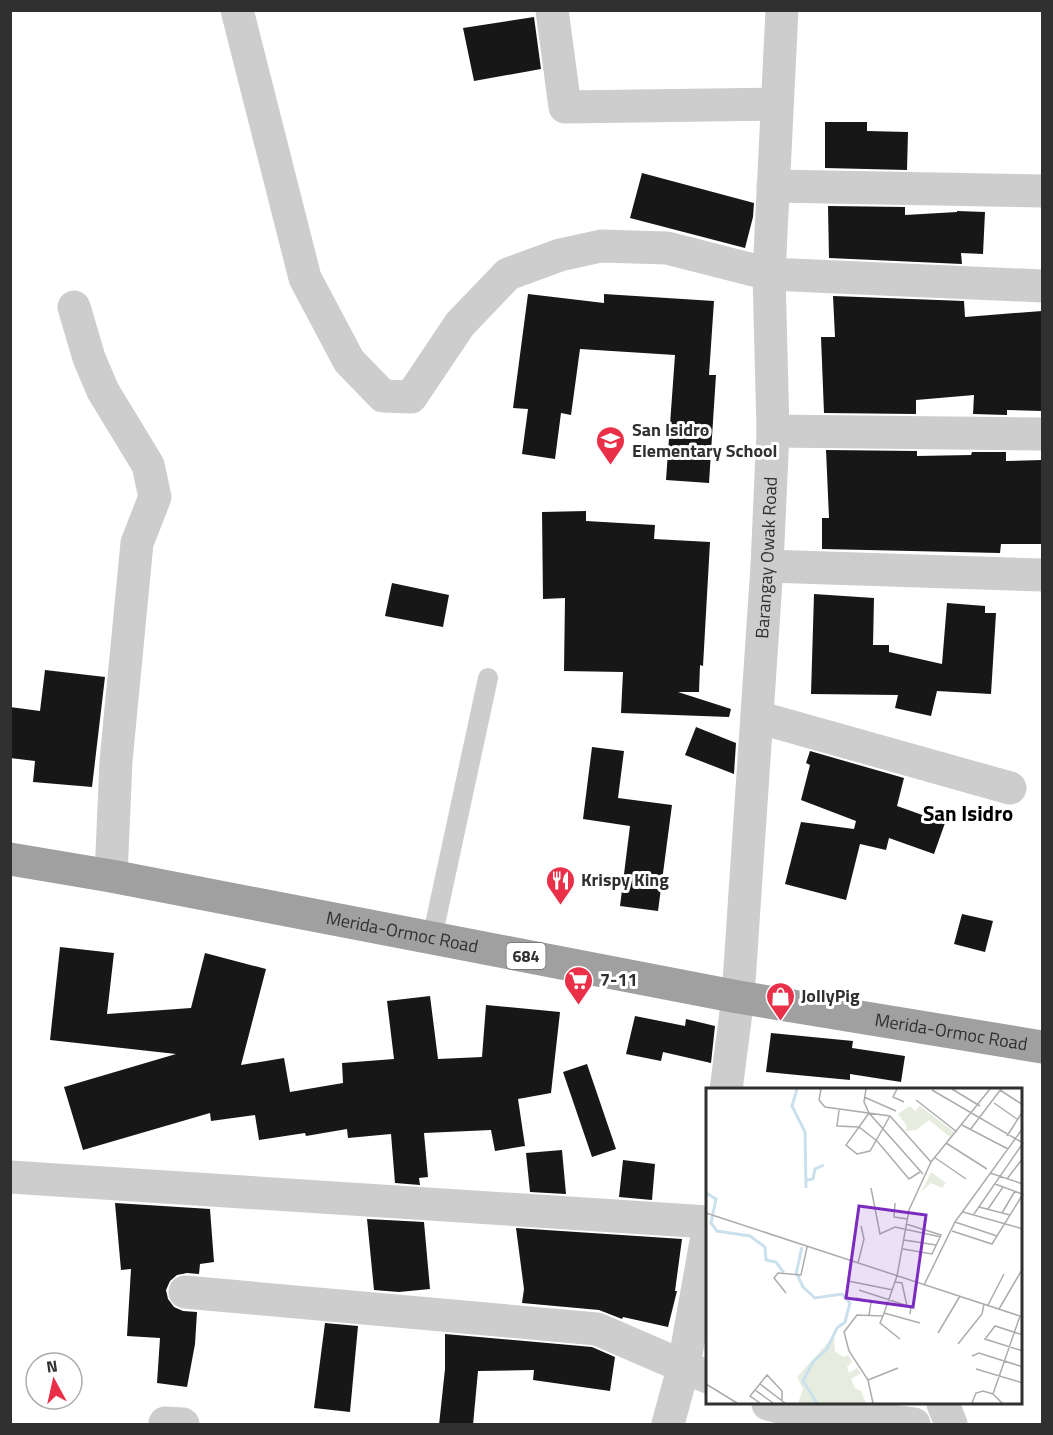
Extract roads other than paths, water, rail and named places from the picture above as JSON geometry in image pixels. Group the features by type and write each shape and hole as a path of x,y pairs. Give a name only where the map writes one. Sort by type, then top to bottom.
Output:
{"highway":[{"name":"Merida-Ormoc Road","path":"10,859 111,876 738,997 1042,1047"}],"street":[{"path":"237,10 304,278 349,361 383,396 411,397 460,324 508,274 560,255 601,246 667,248 769,274 1042,286"},
{"path":"552,10 565,107 777,104"},
{"name":"Barangay Owak Road","path":"726,1088 738,997 767,566 773,431 769,274 782,10"},
{"path":"773,186 1042,191"},
{"path":"74,307 89,358 103,392 148,465 155,497 137,543 116,761 111,876"},
{"path":"773,431 1042,434"},
{"path":"767,566 1042,575"},
{"path":"757,717 1010,788"},
{"path":"10,1177 706,1222"},
{"path":"668,1425 696,1371 706,1254"},
{"path":"184,1292 597,1329 696,1371"},
{"path":"943,1405 951,1425"},
{"path":"787,1406 914,1425"}],"lane":[{"path":"432,938 488,678"}],"place":[{"name":"San Isidro Elementary School","path":"611,466"},
{"name":"Krispy King","path":"560,906"},
{"name":"7-11","path":"579,1006"},
{"name":"JollyPig","path":"780,1022"}],"district":[{"name":"San Isidro","path":"968,814"}]}
